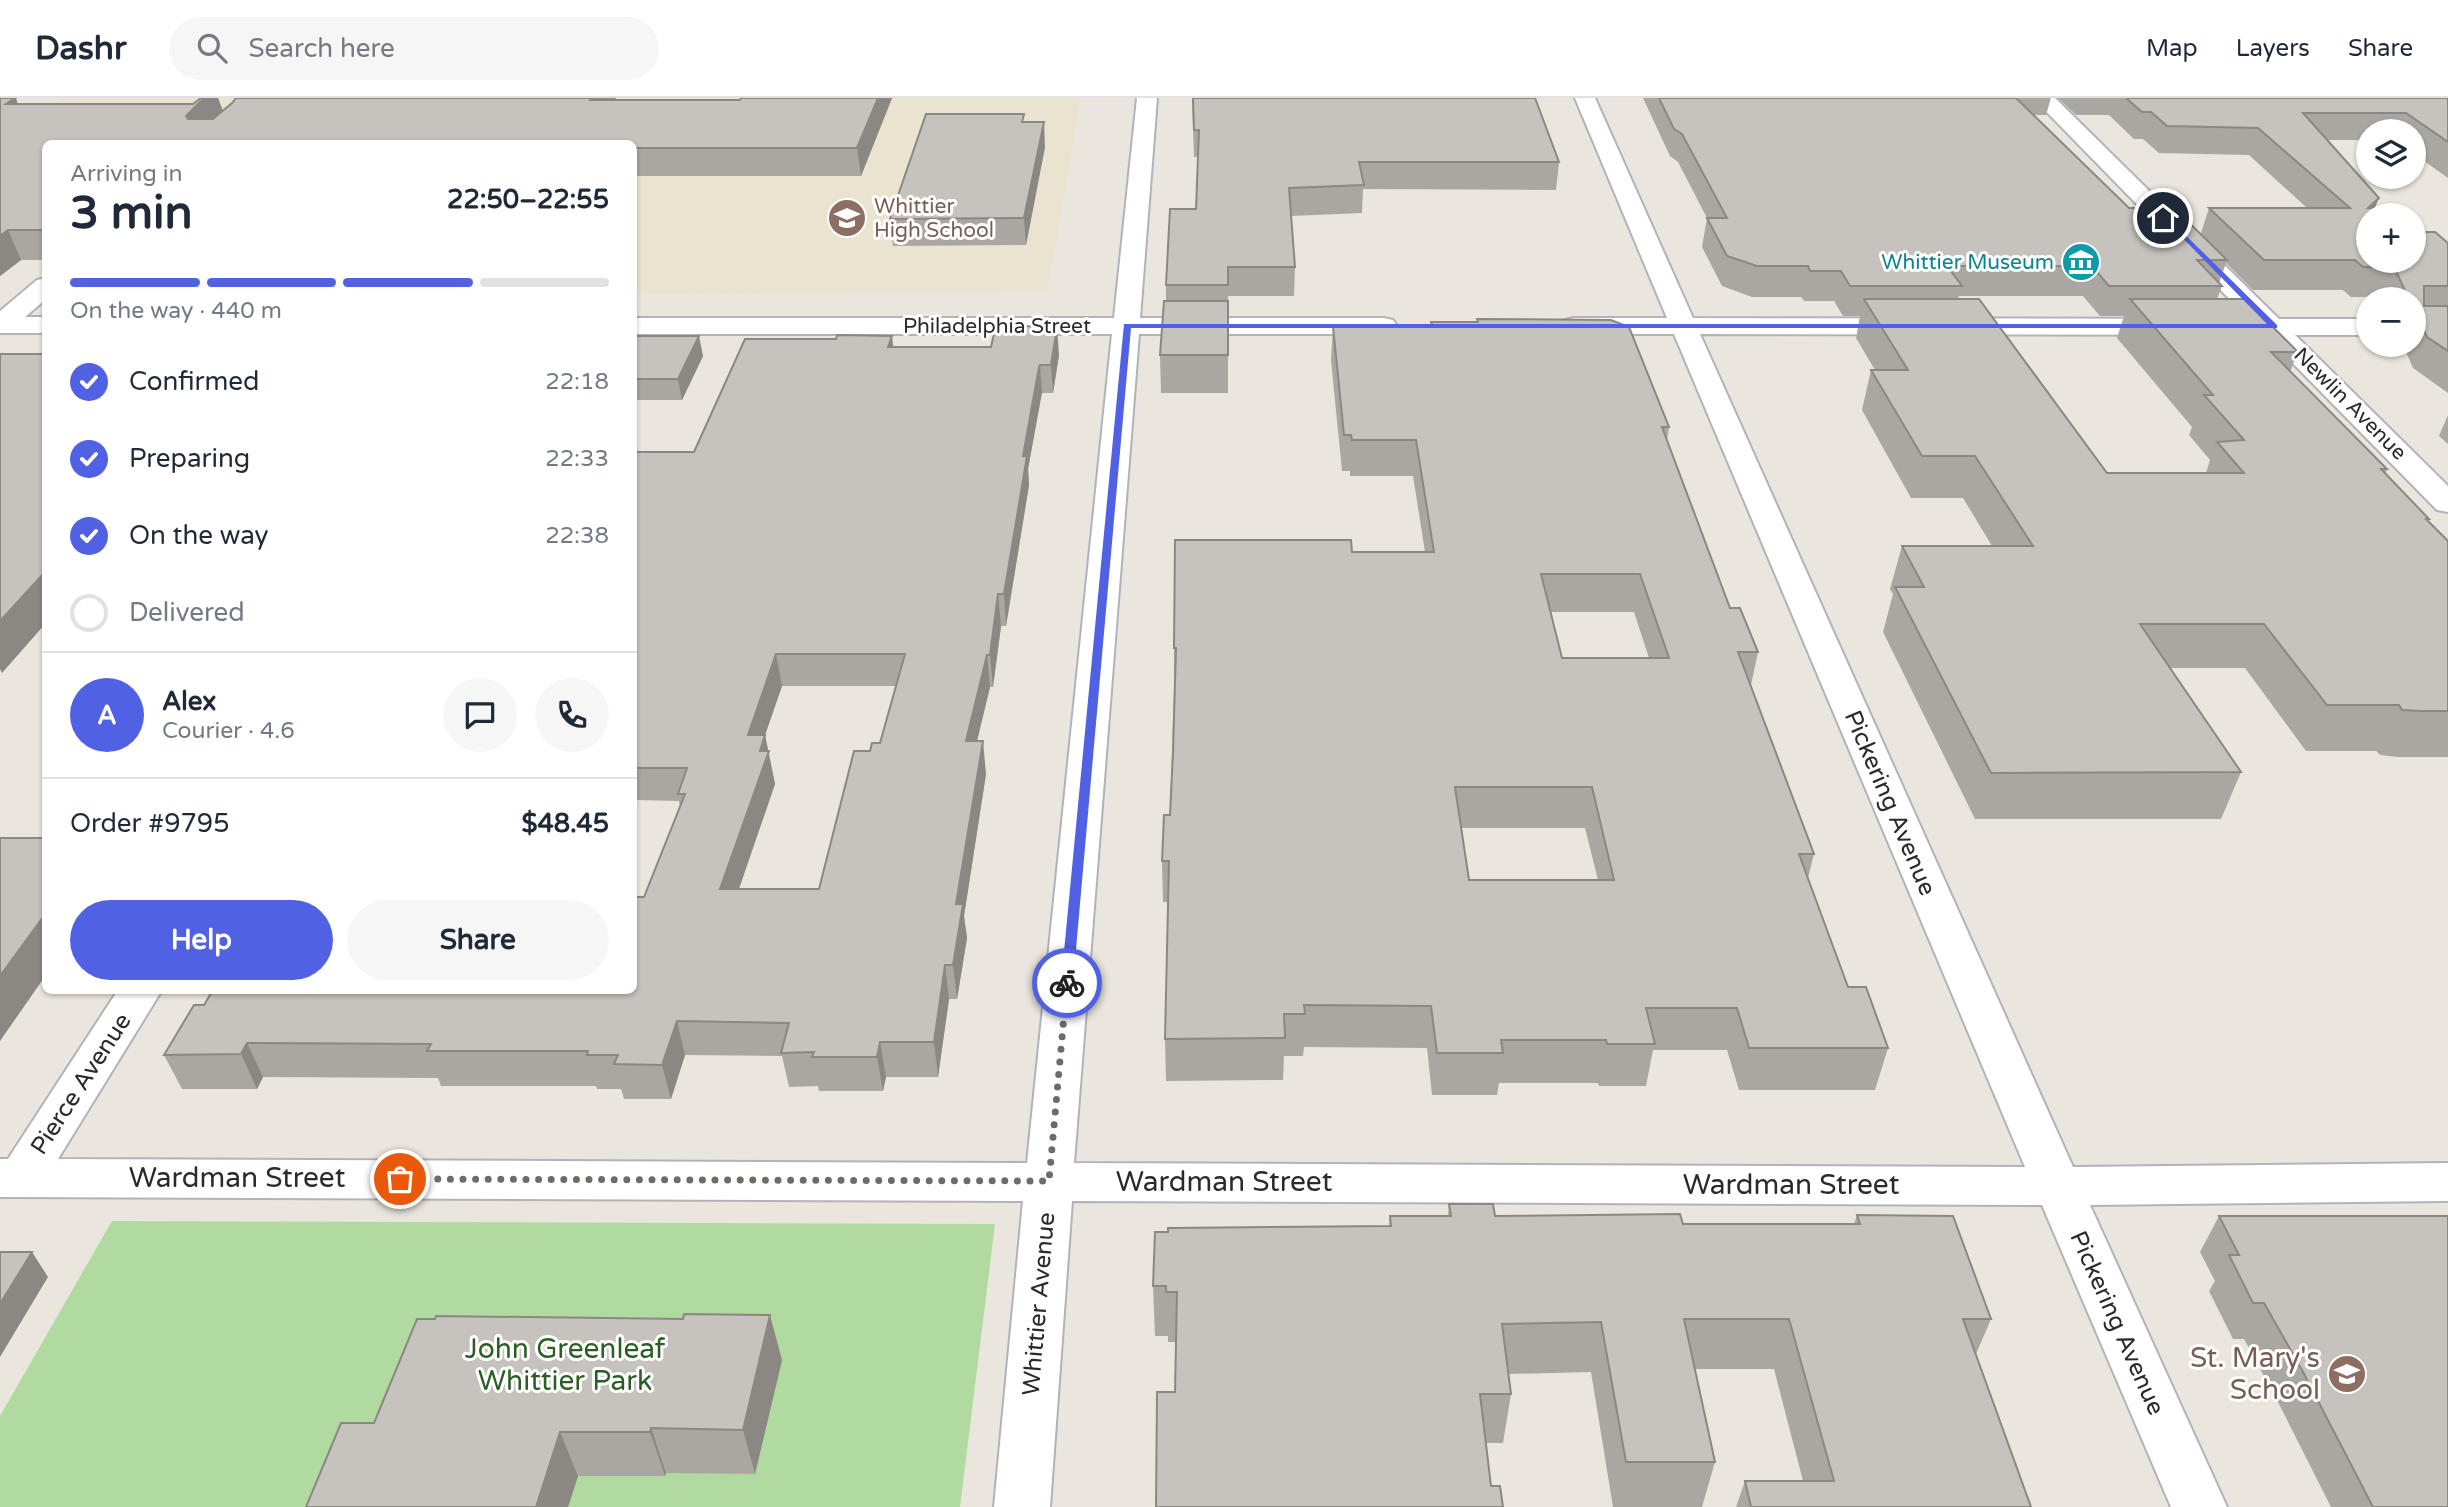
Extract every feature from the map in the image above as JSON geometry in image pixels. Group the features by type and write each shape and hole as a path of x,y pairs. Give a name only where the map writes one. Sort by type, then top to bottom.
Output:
{"street":[{"name":"Whittier Avenue","path":"1022,1507 1147,98"},
{"name":"Pickering Avenue","path":"1584,98 2199,1507"},
{"name":"Newlin Avenue","path":"2043,98 2448,502"},
{"path":"0,325 42,288"},
{"path":"0,325 42,325"},
{"name":"Philadelphia Street","path":"637,326 1404,326"},
{"path":"1554,326 2356,327"},
{"name":"Pierce Avenue","path":"11,1178 138,994"},
{"name":"Wardman Street","path":"11,1178 2057,1186 2448,1182"}],"shaded area":[{"name":"Whittier High School","path":"62,98 1081,98 1047,292 637,293 637,140 199,140 24,125"}],"green space":[{"name":"John Greenleaf Whittier Park","path":"112,1221 995,1224 960,1507 0,1507 0,1416"}],"building":[{"path":"0,98 15,98 6,104 193,104 204,98 186,116 188,119 213,119 236,98 878,98 857,148 637,148 637,140 42,140 42,230 8,230 0,236"},
{"path":"1193,98 1535,98 1559,162 1359,162 1364,185 1289,188 1295,267 1228,267 1228,285 1166,285 1170,209 1196,209 1199,130 1194,130"},
{"path":"1659,98 2016,98 2129,208 2174,208 2227,260 2197,260 2222,286 2109,286 2092,266 1947,266 1962,286 1850,286 1841,271 1810,271 1808,266 1757,266 1727,256 1707,218 1727,218 1682,134 1674,129"},
{"path":"2126,98 2448,98 2448,142 2426,127 2426,119 2415,119 2406,113 2303,113 2356,172 2356,189 2371,189 2379,198 2374,203 2356,203 2356,261 2264,260 2209,208 2350,208 2258,128 2167,126 2151,112 2142,112"},
{"path":"926,114 1024,114 1022,122 1044,122 1024,218 890,219"},
{"path":"2426,232 2435,232 2448,243 2448,286 2403,287 2397,273 2426,273"},
{"path":"1864,299 1979,299 2107,473 2244,473 2217,442 2244,440 2204,395 2213,395 2130,299 2245,299 2298,352 2271,352 2387,469 2381,469 2448,541 2448,711 2402,710 2399,705 2327,705 2264,624 2140,624 2241,772 1991,773 1895,587 1924,587 1902,546 2033,546 1975,456 1922,456 1871,370 1908,370"},
{"path":"1164,301 1228,301 1228,355 1160,355"},
{"path":"2426,306 2448,306 2448,351 2427,337"},
{"path":"1477,319 1611,320 1629,327 1669,427 1662,427 1730,608 1740,608 1758,652 1738,652 1814,854 1799,854 1848,987 1866,987 1888,1048 1749,1048 1737,1008 1646,1008 1655,1044 1607,1044 1606,1040 1501,1040 1503,1053 1437,1053 1431,1006 1304,1005 1305,1014 1284,1014 1285,1038 1165,1039 1169,861 1162,861 1164,815 1170,815 1173,752 1175,540 1351,540 1352,552 1434,552 1416,440 1352,440 1351,435 1344,435 1333,326 1478,322","holes":["1541,574 1640,574 1669,658 1562,658","1455,787 1592,787 1614,880 1469,880"]},
{"path":"996,325 1057,327 1051,365 1039,367 1023,456 1027,456 1004,594 998,594 990,655 987,655 966,741 983,741 956,904 963,904 953,965 945,965 934,1042 880,1042 877,1057 812,1057 814,1052 781,1053 789,1023 677,1021 662,1065 614,1064 618,1055 587,1055 588,1051 427,1051 431,1044 247,1043 241,1054 164,1055 194,1005 204,1005 211,994 637,994 637,897 644,897 685,794 678,794 687,768 637,768 637,452 694,452 745,339 836,339 837,335 892,336 888,347 991,347","holes":["776,654 905,654 880,743 872,743 870,751 854,751 819,889 720,889 769,751 760,751 765,735 748,735"]},
{"path":"637,336 699,336 678,379 637,379"},
{"path":"0,354 42,354 42,575 0,621"},
{"path":"0,838 42,838 42,918 0,976"},
{"path":"1449,1204 1493,1204 1495,1216 1680,1214 1683,1224 1860,1224 1857,1215 1953,1216 1991,1319 1963,1319 2031,1507 1751,1507 1745,1481 1834,1481 1789,1319 1684,1319 1715,1462 1626,1462 1601,1322 1502,1324 1511,1394 1480,1394 1491,1486 1500,1486 1503,1507 1156,1507 1157,1392 1175,1392 1177,1292 1166,1292 1166,1286 1153,1286 1155,1232 1168,1232 1168,1228 1391,1226 1390,1216 1451,1216"},
{"name":"St. Mary's School","path":"2219,1216 2448,1216 2448,1507 2373,1507 2264,1303 2253,1303 2229,1255 2239,1255"},
{"path":"0,1252 32,1252 0,1304"},
{"path":"684,1314 770,1315 743,1430 651,1428 650,1432 560,1432 536,1507 306,1507 341,1423 374,1423 417,1319 435,1319 436,1316 683,1319"}],"way so far":[{"path":"400,1179 1049,1181 1067,983"}],"place":[{"name":"Whittier High School","path":"847,218"},
{"name":"Whittier Museum","path":"2081,262"},
{"name":"St. Mary's School","path":"2347,1374"}],"route":[{"path":"1067,983 1127,326 2274,327 2163,218"}]}
